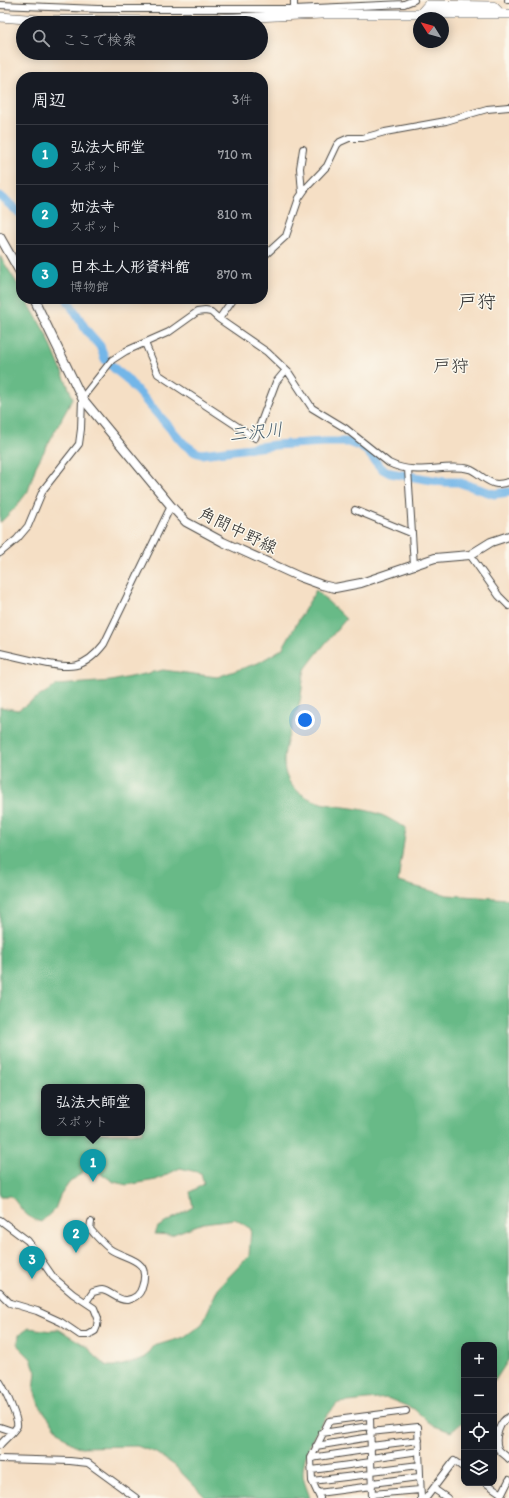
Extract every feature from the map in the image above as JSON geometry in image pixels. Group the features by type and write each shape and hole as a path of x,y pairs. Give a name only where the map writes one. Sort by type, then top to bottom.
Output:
{"highway":[{"path":"268,16 322,14 504,14"},
{"path":"0,17 16,18"}],"main road":[{"path":"0,237 16,265"},
{"name":"角間中野線","path":"36,304 82,398 171,506 186,522 223,542 322,585 340,588 361,583 435,558 470,555 491,542 509,536"}],"street":[{"path":"294,0 294,9"},
{"path":"0,5 98,9 294,9 404,4 414,0"},
{"path":"268,252 286,236 296,205 302,193 327,166 337,145 345,139 363,138 446,121 487,109 509,107"},
{"path":"302,193 300,168 303,149"},
{"path":"219,319 230,304"},
{"path":"0,553 17,539 28,526 45,487 79,444 82,429 82,398 115,358 169,332 197,312 211,312 267,352 286,370 312,408 345,428 389,463 408,473 463,468 474,471 495,484 509,482"},
{"path":"145,343 158,374 255,438 276,382 286,370"},
{"path":"408,473 414,566"},
{"path":"0,654 65,667 82,664 96,655 104,644 171,506"},
{"path":"355,510 411,533"},
{"path":"470,555 499,596 509,606"},
{"path":"0,1220 28,1241 53,1277 73,1294 94,1308 98,1318 97,1326 95,1331 88,1335 80,1335 61,1322 37,1311 10,1303 0,1293"},
{"path":"86,1302 93,1292 102,1290 122,1300 136,1297 141,1292 145,1278 138,1262 110,1249 90,1229 91,1222"},
{"path":"0,1382 18,1424 0,1445"},
{"path":"406,1410 329,1421 311,1458 312,1481 319,1496 419,1477"},
{"path":"370,1416 372,1496 420,1490"},
{"path":"509,1417 504,1419 501,1424 497,1438 498,1449 509,1459"},
{"path":"0,1426 12,1431"},
{"path":"322,1433 370,1432 418,1427 421,1498"},
{"path":"316,1446 370,1432"},
{"path":"311,1458 419,1440"},
{"path":"312,1470 419,1451"},
{"path":"0,1459 88,1463 136,1498"},
{"path":"426,1498 454,1461 461,1466"},
{"path":"312,1481 419,1465"},
{"path":"489,1486 501,1496 509,1480"},
{"path":"434,1489 447,1498"}],"green space":[{"path":"0,256 16,282 16,304 29,304 47,336 73,398 36,466 28,491 16,507 0,522"},
{"path":"316,590 346,619 315,655 305,670 300,701 285,749 284,761 286,773 291,784 300,793 318,802 366,810 376,813 406,828 398,882 447,895 509,899 509,1359 497,1377 497,1342 461,1342 461,1424 451,1432 432,1425 414,1409 387,1398 338,1403 319,1427 306,1455 303,1477 310,1498 206,1498 174,1465 156,1453 137,1446 78,1447 68,1441 59,1432 39,1405 34,1390 36,1372 31,1359 18,1346 19,1335 29,1328 51,1331 58,1329 88,1347 94,1356 107,1366 119,1366 144,1359 154,1346 184,1337 202,1324 218,1288 249,1256 251,1229 235,1219 203,1223 171,1235 155,1234 158,1227 193,1207 190,1192 204,1184 201,1173 180,1168 156,1180 127,1185 114,1182 97,1171 85,1170 69,1183 60,1196 55,1209 41,1222 27,1215 11,1196 0,1196 0,707 18,710 57,685 111,681 163,670 217,677 258,663 282,649"}],"waterway":[{"name":"三沢川","path":"0,196 16,210"},
{"name":"三沢川","path":"70,304 86,330 100,346 105,359 126,378 184,444 195,452 201,454 275,445 348,442 367,451 381,468 390,473 444,482 458,482 494,494 509,492"}],"place":[{"name":"弘法大師堂","path":"93,1182"},
{"name":"如法寺","path":"76,1253"},
{"name":"日本土人形資料館","path":"32,1279"}],"district":[{"name":"戸狩","path":"477,301"},
{"name":"戸狩","path":"451,366"}]}
